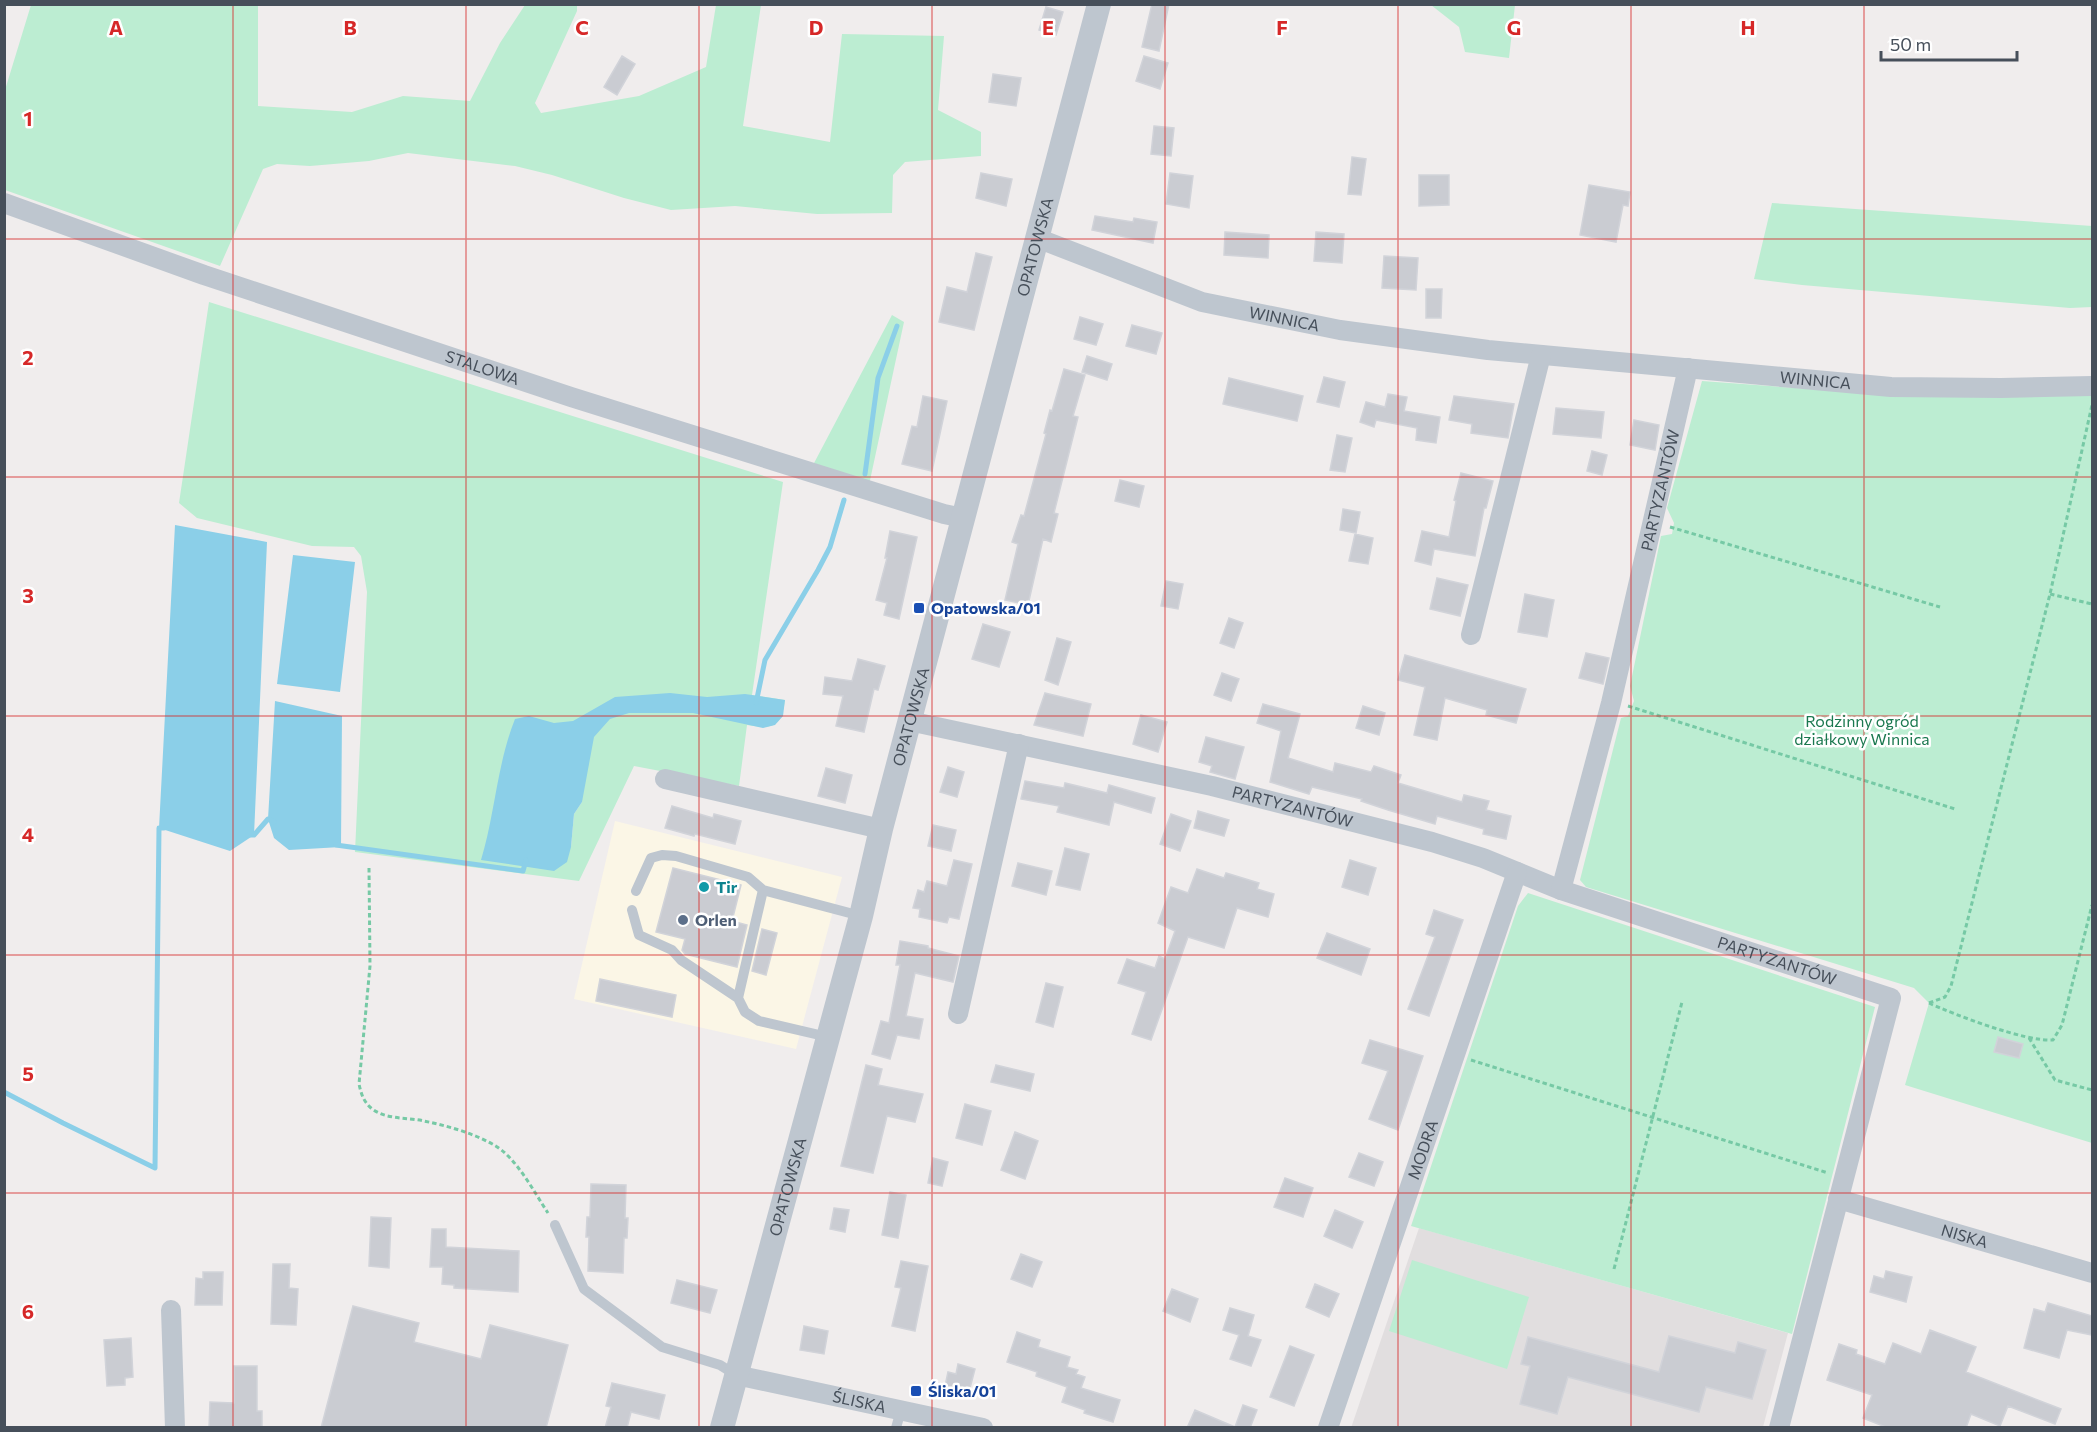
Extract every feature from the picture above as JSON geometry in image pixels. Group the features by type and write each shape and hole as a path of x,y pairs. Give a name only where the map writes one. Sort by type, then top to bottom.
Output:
{"street":[{"name":"OPATOWSKA","path":"722,1428 861,916 880,829 1099,4"},
{"name":"STALOWA","path":"4,202 204,275 571,398 963,518"},
{"name":"WINNICA","path":"1037,238 1202,302 1340,330 1488,350 1891,387 2092,386"},
{"path":"1471,635 1541,355"},
{"name":"PARTYZANTÓW","path":"1561,890 1611,703 1688,368"},
{"name":"PARTYZANTÓW","path":"909,721 1212,786 1432,842 1561,890 1891,998 1844,1177"},
{"path":"958,1014 1019,744"},
{"path":"665,779 880,829"},
{"name":"MODRA","path":"1328,1428 1517,872"},
{"path":"1779,1428 1844,1177"},
{"name":"NISKA","path":"1838,1199 2092,1273"},
{"path":"171,1310 175,1428"},
{"name":"ŚLISKA","path":"736,1375 898,1419 983,1428"}],"lane":[{"path":"636,891 651,858 662,855 676,856 748,876 763,890 861,916"},
{"path":"738,998 763,890"},
{"path":"633,909 639,935 672,950 681,960 738,998 746,1012 759,1021 828,1037"},
{"path":"555,1225 584,1289 662,1347 720,1365 736,1375"}],"path":[{"path":"2092,405 2050,594 1951,986 1945,997 1929,1003 2029,1038 2053,1040 2062,1026 2092,906"},
{"path":"1653,523 1940,607"},
{"path":"2050,594 2092,604"},
{"path":"1611,703 1632,707 1955,809"},
{"path":"369,868 370,966 359,1084 362,1097 371,1108 387,1116 424,1121 456,1129 496,1146 519,1169 555,1225"},
{"path":"1614,1269 1682,1002"},
{"path":"2029,1038 2055,1080 2092,1090"},
{"path":"1455,1055 1844,1177"}],"shaded area":[{"name":"Orlen","path":"615,821 842,877 796,1049 574,999"},
{"path":"1419,1228 1788,1333 1763,1427 1351,1428"}],"green space":[{"path":"31,5 258,5 258,106 352,112 403,96 470,101 500,43 525,5 577,5 577,11 535,103 541,113 639,96 706,67 716,5 761,5 743,126 830,142 842,34 944,36 938,110 981,132 981,156 905,162 893,175 892,213 817,214 735,206 671,210 515,166 408,153 369,161 310,166 277,164 263,169 220,266 5,190 5,90"},
{"path":"1431,5 1515,5 1509,58 1465,52 1459,27"},
{"path":"1772,203 2092,226 2092,307 2070,308 1754,279"},
{"path":"209,302 783,482 752,695 785,700 781,716 774,725 763,727 747,725 739,786 634,766 579,881 355,852 367,592 361,556 354,547 312,546 197,518 179,503","holes":["582,802 574,814 571,847 508,830"]},
{"path":"892,315 904,322 869,485 813,465"},
{"name":"Rodzinny ogród działkowy Winnica","path":"1702,381 1890,395 2092,392 2092,1143 1905,1085 1929,1003 1914,988 1586,887 1580,880 1621,718 1628,716 1634,701 1630,686 1661,536 1672,534 1674,523 1667,508"},
{"path":"1528,893 1875,1007 1792,1334 1411,1226 1518,906"},
{"path":"1412,1260 1529,1297 1507,1369 1389,1331"}],"water":[{"path":"175,525 267,542 254,835 230,851 159,828"},
{"path":"293,555 355,562 340,692 277,684"},
{"path":"670,693 707,697 745,694 785,700 783,716 775,725 763,728 693,713 629,713 610,719 594,737 582,802 574,814 567,862 554,871 481,860 504,754 515,719 529,716 554,723 573,721 615,697"},
{"path":"275,701 342,716 341,847 289,850 274,838 268,819"}],"building":[{"path":"1152,4 1169,4 1159,51 1142,47"},
{"path":"1046,7 1063,12 1056,35 1039,30"},
{"path":"622,56 635,64 617,95 604,87"},
{"path":"1144,56 1168,63 1160,89 1136,81"},
{"path":"993,74 1021,78 1016,106 989,102"},
{"path":"1154,126 1174,128 1171,156 1151,154"},
{"path":"1352,157 1366,159 1361,195 1348,194"},
{"path":"981,173 1012,179 1006,206 976,198"},
{"path":"1170,173 1193,176 1189,208 1166,204"},
{"path":"1419,175 1449,175 1449,205 1419,206"},
{"path":"1589,185 1630,192 1628,206 1623,205 1616,242 1580,235"},
{"path":"1095,216 1133,222 1134,218 1157,222 1153,243 1092,230"},
{"path":"1225,232 1269,235 1268,258 1224,255"},
{"path":"1316,232 1344,234 1342,263 1314,261"},
{"path":"976,253 992,257 974,330 939,322 947,287 967,292"},
{"path":"1384,256 1418,258 1416,290 1382,288"},
{"path":"1426,289 1442,289 1441,318 1426,318"},
{"path":"1080,317 1103,324 1096,345 1074,339"},
{"path":"1132,325 1162,333 1156,354 1126,346"},
{"path":"1087,356 1112,364 1107,380 1082,372"},
{"path":"1064,369 1085,375 1073,416 1078,417 1054,513 1058,514 1051,542 1043,539 1028,605 1005,600 1018,544 1012,542 1021,515 1024,516 1046,434 1044,433 1050,410 1052,411"},
{"path":"1324,377 1345,382 1339,407 1317,402"},
{"path":"1229,378 1303,396 1297,421 1223,404"},
{"path":"1388,394 1407,397 1404,411 1440,417 1436,443 1416,440 1417,428 1376,420 1374,427 1360,422 1366,402 1385,407"},
{"path":"923,396 947,401 932,471 902,464 912,426 917,427"},
{"path":"1454,396 1514,404 1508,438 1471,433 1472,424 1449,420"},
{"path":"1556,408 1604,412 1601,438 1553,434"},
{"path":"1634,420 1659,425 1655,450 1630,445"},
{"path":"1337,435 1352,438 1345,472 1330,470"},
{"path":"1592,451 1607,455 1602,475 1587,471"},
{"path":"1461,473 1493,481 1486,508 1484,508 1475,556 1434,549 1431,565 1415,561 1422,531 1449,537 1456,501 1454,500"},
{"path":"1120,480 1144,486 1139,507 1115,501"},
{"path":"1343,509 1360,512 1356,533 1340,530"},
{"path":"890,531 917,537 899,619 884,615 887,603 876,600 887,558 885,558"},
{"path":"1355,534 1373,538 1368,564 1349,561"},
{"path":"1437,578 1468,585 1460,616 1430,609"},
{"path":"1166,581 1183,584 1178,609 1161,606"},
{"path":"1525,594 1554,600 1547,637 1518,632"},
{"path":"1229,618 1243,623 1234,648 1220,643"},
{"path":"983,624 1010,632 999,667 972,659"},
{"path":"1057,638 1071,642 1058,685 1045,680"},
{"path":"1586,653 1609,658 1603,684 1579,678"},
{"path":"1405,655 1526,689 1516,723 1486,715 1487,710 1445,698 1437,740 1414,735 1425,687 1398,680"},
{"path":"858,659 885,666 878,690 874,689 864,732 836,726 843,696 823,694 825,677 852,681"},
{"path":"1222,673 1239,679 1231,701 1214,695"},
{"path":"1045,693 1091,704 1083,736 1034,725"},
{"path":"1263,704 1300,714 1288,758 1333,772 1335,763 1371,772 1374,766 1401,775 1398,783 1462,802 1464,795 1489,801 1486,810 1511,816 1506,839 1483,834 1484,829 1437,816 1435,824 1361,801 1362,799 1312,787 1309,794 1270,782 1281,731 1257,723"},
{"path":"1363,706 1385,713 1379,735 1356,728"},
{"path":"1141,715 1167,722 1158,752 1133,744"},
{"path":"1206,737 1244,747 1235,779 1210,772 1212,766 1199,762"},
{"path":"948,767 964,772 957,797 940,792"},
{"path":"826,768 852,775 845,803 818,796"},
{"path":"1025,781 1064,788 1065,783 1107,793 1109,785 1155,798 1151,813 1114,802 1109,825 1057,812 1059,806 1021,799"},
{"path":"672,806 713,818 714,814 741,821 735,844 665,828"},
{"path":"1198,811 1229,820 1224,836 1194,828"},
{"path":"1171,814 1191,821 1180,851 1160,844"},
{"path":"933,825 956,830 951,851 928,846"},
{"path":"1065,848 1089,854 1080,890 1056,885"},
{"path":"954,860 972,864 959,919 949,917 947,923 919,917 920,909 913,908 918,890 924,892 927,881 947,886"},
{"path":"1350,860 1376,868 1368,895 1342,887"},
{"path":"1018,863 1052,871 1046,895 1012,886"},
{"path":"673,868 741,885 732,921 747,925 737,967 685,954 682,950 685,939 656,932"},
{"path":"1197,869 1224,878 1226,873 1259,883 1257,889 1274,894 1268,917 1237,908 1224,948 1188,937 1151,1040 1132,1034 1146,992 1118,983 1127,959 1155,968 1159,956 1165,959 1175,931 1158,923 1171,887 1188,893"},
{"path":"1434,910 1463,920 1429,1016 1408,1009 1435,937 1426,934"},
{"path":"762,929 777,933 766,975 752,971"},
{"path":"1327,933 1370,949 1361,975 1317,958"},
{"path":"900,941 928,946 928,948 959,956 953,982 915,973 906,1016 923,1019 919,1039 897,1035 890,1059 872,1054 881,1021 889,1023 900,965 896,965"},
{"path":"600,979 676,995 672,1017 596,1001"},
{"path":"1046,983 1063,987 1053,1027 1036,1022"},
{"path":"1998,1037 2023,1044 2019,1058 1994,1052"},
{"path":"1370,1040 1423,1056 1398,1130 1369,1119 1388,1071 1362,1063"},
{"path":"866,1065 882,1069 878,1085 923,1094 915,1122 887,1116 873,1173 841,1166"},
{"path":"996,1065 1034,1074 1030,1091 991,1082"},
{"path":"965,1104 991,1111 982,1145 956,1138"},
{"path":"1015,1132 1038,1141 1025,1179 1001,1170"},
{"path":"1359,1153 1383,1162 1374,1186 1349,1177"},
{"path":"933,1158 948,1162 942,1186 928,1183"},
{"path":"1285,1178 1313,1188 1303,1217 1274,1207"},
{"path":"591,1184 626,1185 625,1218 628,1218 627,1238 624,1238 623,1273 588,1271 589,1237 586,1237 587,1217 590,1217"},
{"path":"890,1192 906,1195 898,1238 882,1235"},
{"path":"834,1208 849,1210 845,1232 830,1229"},
{"path":"1335,1210 1363,1222 1352,1248 1324,1236"},
{"path":"371,1217 391,1218 389,1268 369,1266"},
{"path":"432,1229 446,1229 446,1247 519,1251 518,1292 454,1288 454,1285 442,1284 443,1267 430,1267"},
{"path":"1021,1254 1042,1262 1032,1287 1011,1279"},
{"path":"901,1261 928,1266 915,1331 892,1326 901,1288 895,1287"},
{"path":"273,1264 290,1264 289,1288 298,1289 296,1325 271,1324"},
{"path":"1886,1271 1912,1277 1906,1302 1870,1292 1874,1276 1884,1279"},
{"path":"203,1272 223,1272 222,1305 195,1305 196,1278 203,1279"},
{"path":"677,1280 717,1290 710,1313 671,1303"},
{"path":"1315,1284 1339,1294 1329,1317 1306,1307"},
{"path":"1172,1289 1198,1299 1190,1322 1163,1311"},
{"path":"2048,1303 2092,1316 2092,1335 2067,1330 2059,1358 2024,1348 2034,1309 2045,1312"},
{"path":"353,1306 419,1323 414,1342 481,1359 490,1325 568,1345 546,1428 321,1428"},
{"path":"1230,1308 1254,1315 1248,1336 1261,1340 1251,1366 1230,1359 1239,1335 1223,1330"},
{"path":"804,1326 828,1331 824,1354 800,1350"},
{"path":"1930,1330 1976,1347 1966,1372 2061,1409 2055,1424 2008,1406 2000,1426 1971,1414 1966,1428 1888,1428 1863,1418 1872,1395 1827,1380 1839,1344 1857,1350 1856,1354 1885,1364 1893,1343 1921,1354"},
{"path":"1017,1332 1040,1340 1038,1347 1070,1357 1067,1367 1078,1370 1076,1374 1085,1377 1081,1388 1120,1400 1113,1422 1084,1413 1085,1410 1062,1402 1067,1387 1036,1376 1037,1372 1007,1362"},
{"path":"1669,1336 1735,1353 1738,1342 1766,1350 1752,1399 1706,1387 1699,1412 1568,1377 1557,1414 1520,1404 1530,1366 1521,1364 1528,1337 1659,1372"},
{"path":"131,1338 133,1377 125,1378 125,1385 107,1386 104,1340"},
{"path":"1290,1346 1314,1355 1294,1406 1270,1397"},
{"path":"958,1364 975,1369 969,1392 945,1386 948,1372 956,1374"},
{"path":"234,1366 257,1366 257,1411 262,1411 262,1428 209,1428 210,1402 234,1403"},
{"path":"612,1383 665,1395 659,1419 631,1412 627,1428 605,1428 611,1407 606,1406"},
{"path":"1243,1405 1257,1410 1250,1428 1187,1428 1195,1410 1235,1427"}],"waterway":[{"path":"865,474 878,378 897,326"},
{"path":"756,703 765,660 830,547 844,500"},
{"path":"248,835 254,835 268,819 274,822"},
{"path":"4,1092 155,1168 159,828 164,828"},
{"path":"336,845 523,871 526,860"}],"place":[{"name":"Opatowska/01","path":"919,608"},
{"name":"Tir","path":"704,887"},
{"name":"Orlen","path":"683,920"},
{"name":"Śliska/01","path":"916,1391"}]}
